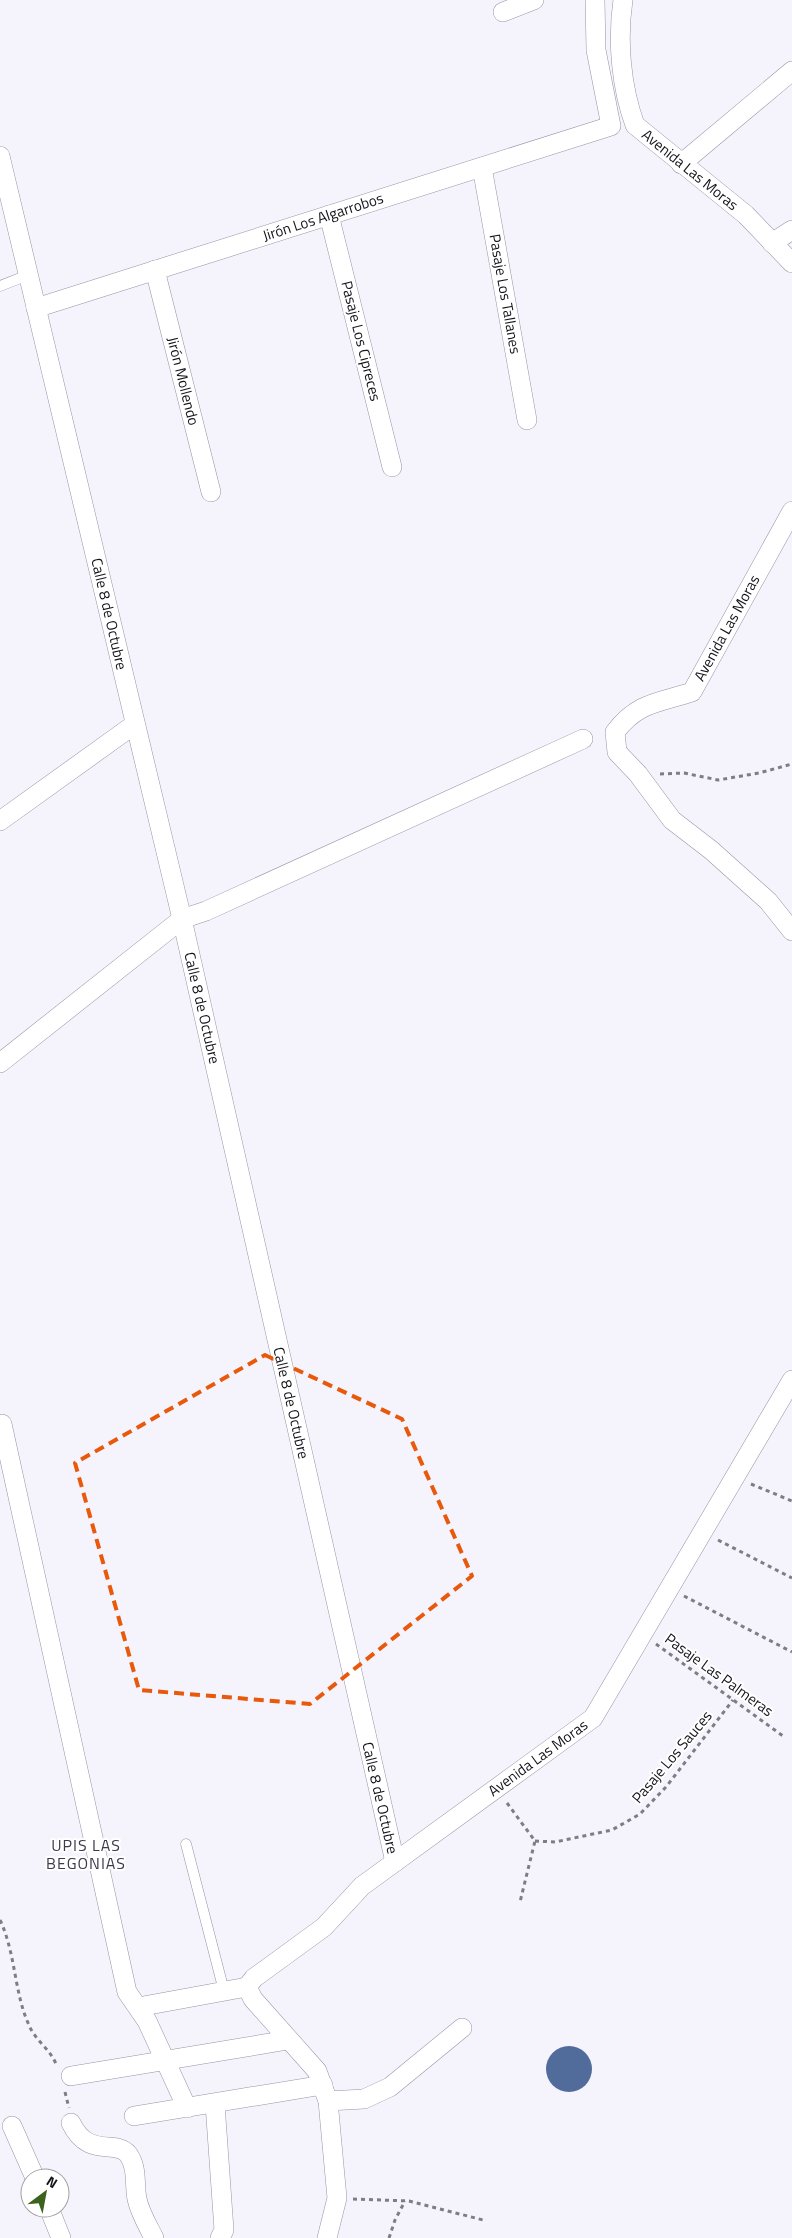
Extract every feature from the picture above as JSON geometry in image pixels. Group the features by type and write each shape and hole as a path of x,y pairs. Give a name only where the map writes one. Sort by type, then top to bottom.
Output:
{"street":[{"path":"503,12 534,0"},
{"name":"Jirón Los Algarrobos","path":"36,308 611,126 596,50 595,0"},
{"name":"Avenida Las Moras","path":"623,0 620,28 623,70 628,106 635,125 746,215 792,264"},
{"path":"681,164 792,71"},
{"name":"Calle 8 de Octubre","path":"0,156 182,919 395,1862"},
{"name":"Pasaje Los Tallanes","path":"482,167 527,420"},
{"name":"Pasaje Los Cipreces","path":"329,215 392,467"},
{"path":"772,243 792,230"},
{"name":"Jirón Mollendo","path":"155,270 211,492"},
{"name":"Avenida Las Moras","path":"792,510 692,692 640,707 626,718 615,732 618,752 638,774 672,820 711,850 768,902 792,931"},
{"path":"0,821 135,724"},
{"path":"0,1063 182,919 206,911 583,739"},
{"name":"Avenida Las Moras","path":"247,1987 254,1978 324,1927 362,1886 594,1718 668,1588 792,1380"},
{"path":"2,1424 127,1992 147,2021 163,2060 187,2108"},
{"path":"138,2007 247,1987 253,1999 317,2072 326,2093 337,2198 327,2238"},
{"path":"134,2116 215,2104 326,2093 364,2099 390,2087 462,2028"},
{"path":"65,2080 163,2060 288,2040"},
{"path":"215,2104 224,2230 220,2238"},
{"path":"71,2123 76,2133 83,2140 97,2146 119,2148 127,2152 135,2172 137,2198 154,2238"},
{"path":"12,2126 31,2168"},
{"path":"53,2218 61,2238"}],"lane":[{"path":"0,286 28,274"},
{"path":"186,1844 224,1991"}],"path":[{"path":"638,774 684,773 718,780 760,773 792,764"},
{"path":"734,1478 792,1501"},
{"path":"702,1532 792,1578"},
{"path":"668,1588 792,1652"},
{"name":"Pasaje Las Palmeras","path":"642,1633 783,1736"},
{"name":"Pasaje Los Sauces","path":"535,1841 555,1842 612,1830 640,1814 666,1787 734,1700"},
{"path":"496,1788 535,1841 520,1902"},
{"path":"0,1920 7,1935 29,2026 38,2041 48,2050 65,2080 71,2123"},
{"path":"337,2198 405,2201 483,2220"},
{"path":"389,2238 395,2220 405,2201"}],"highlighted area":[{"path":"265,1355 402,1419 472,1576 310,1704 139,1690 75,1463"}],"building":[{"path":"569,2046 582,2050 588,2056 592,2069 588,2082 582,2088 569,2092 556,2088 550,2082 546,2069 550,2056 556,2050"}],"district":[{"name":"UPIS LAS BEGONIAS","path":"86,1854"}]}
